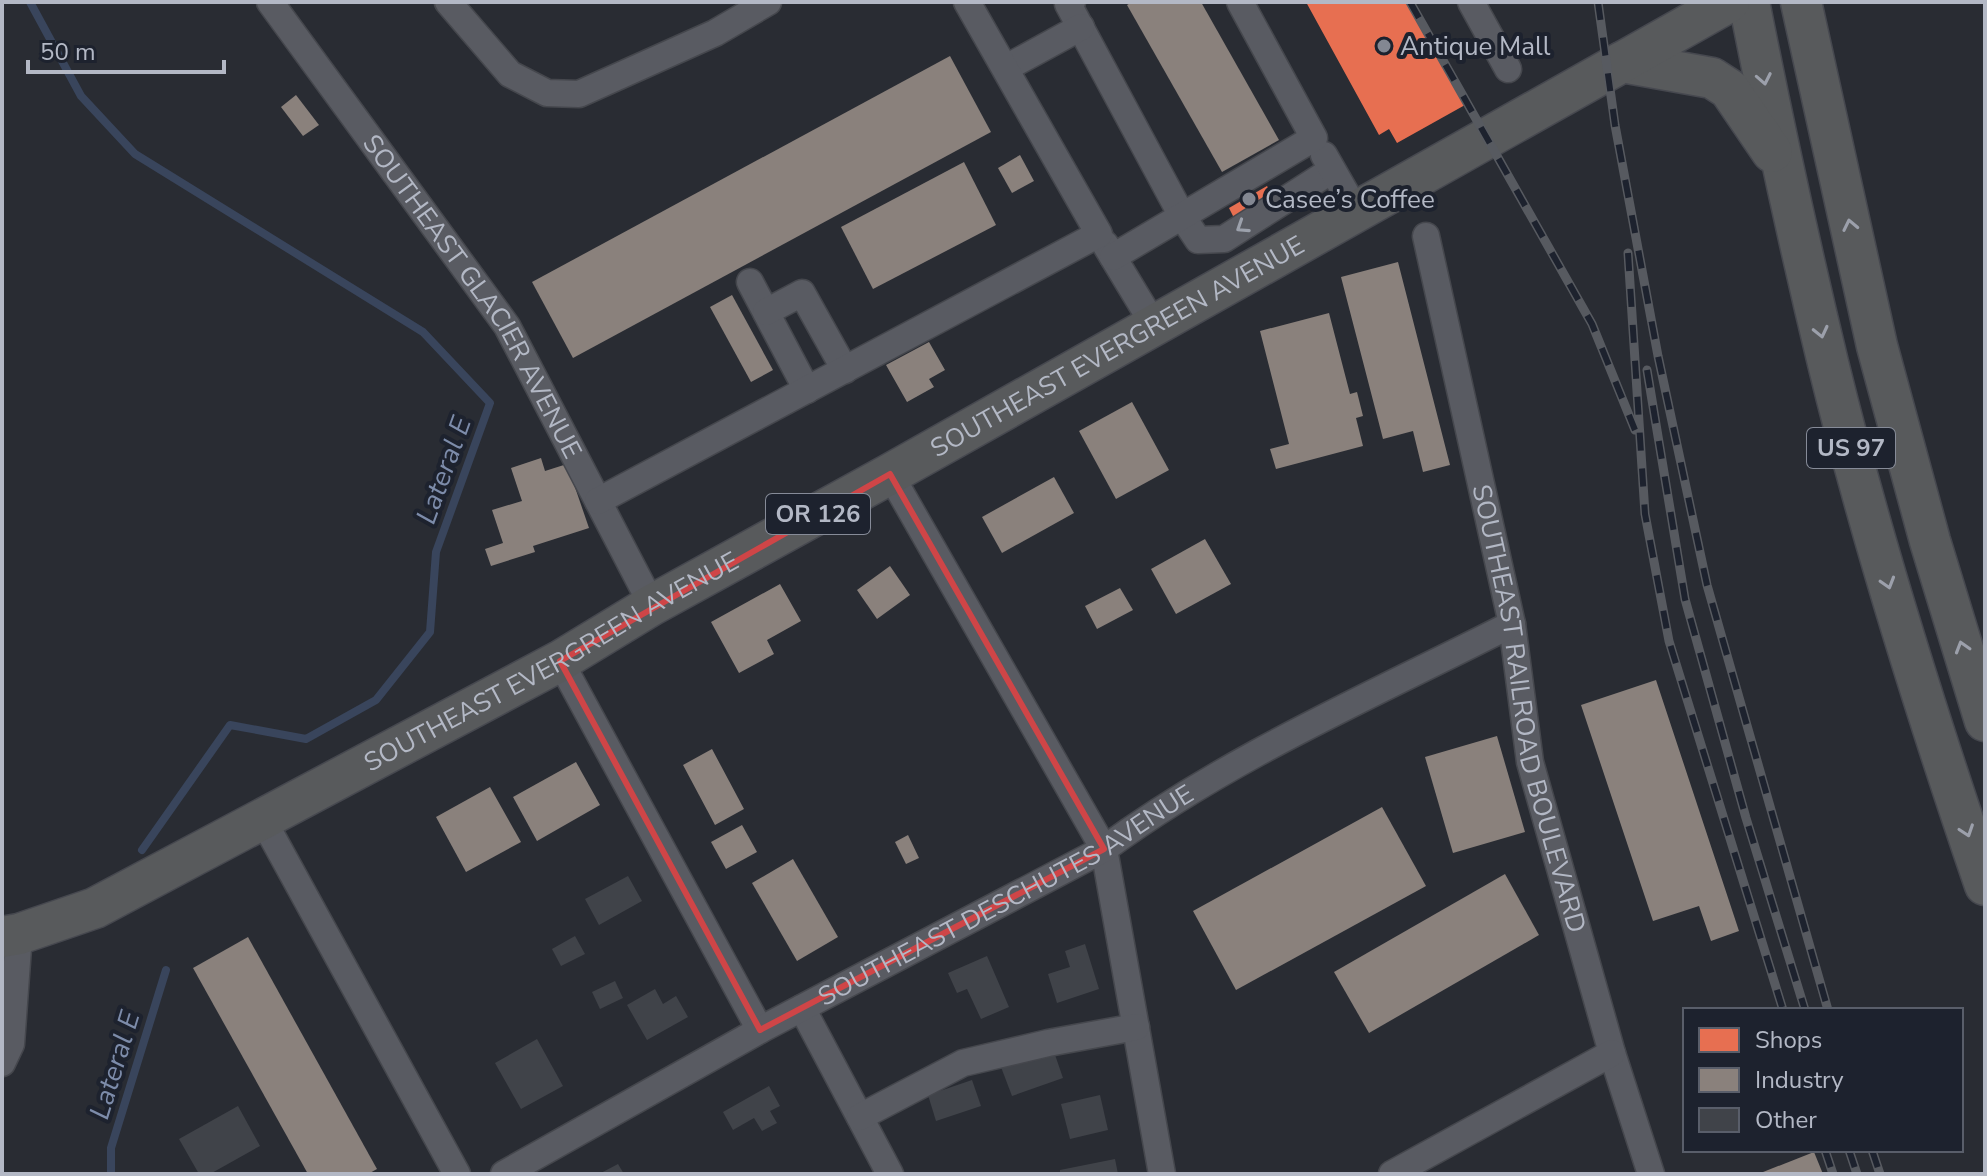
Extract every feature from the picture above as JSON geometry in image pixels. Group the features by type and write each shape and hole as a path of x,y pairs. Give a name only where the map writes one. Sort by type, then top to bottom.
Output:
{"highway":[{"name":"OR 126","path":"1614,66 1729,2"},
{"name":"US 97","path":"1749,2 1782,167 1829,366 1882,563 1942,759 1985,885"},
{"name":"US 97","path":"1801,2 1877,346 1930,541 1985,721"},
{"path":"1614,66 1712,78 1729,89 1782,167"},
{"name":"SOUTHEAST EVERGREEN AVENUE","path":"11,935 95,908 560,661 652,605 1614,66"}],"street":[{"name":"SOUTHEAST GLACIER AVENUE","path":"270,2 507,326 652,605"},
{"path":"448,2 510,74 547,93 579,94 715,33 768,2"},
{"path":"967,2 1154,325"},
{"path":"1072,2 1068,4 1184,220 1198,240 1224,239 1322,152"},
{"path":"1240,2 1356,211"},
{"path":"1471,2 1508,69"},
{"path":"1006,68 1081,27"},
{"path":"1113,257 1322,152"},
{"path":"598,501 1099,234"},
{"name":"SOUTHEAST RAILROAD BOULEVARD","path":"1426,236 1512,624 1530,762 1612,1053 1651,1174"},
{"path":"750,282 807,390"},
{"path":"766,312 802,293 845,370"},
{"path":"890,474 1104,849 1162,1174"},
{"name":"SOUTHEAST DESCHUTES AVENUE","path":"504,1174 760,1030 1104,849 1140,822 1267,749 1512,624"},
{"path":"560,661 760,1030"},
{"path":"263,820 457,1174"},
{"name":"SOUTHEAST EVERGREEN AVENUE","path":"2,1063 11,1044 11,935"},
{"path":"802,1008 890,1174"},
{"path":"860,1117 963,1063 1136,1027"},
{"path":"1392,1174 1612,1053"}],"highlighted area":[{"path":"890,474 1104,849 760,1030 560,661"}],"building: Shops":[{"path":"1306,2 1409,2 1465,105 1397,143 1389,129 1379,135"},
{"path":"1267,186 1274,199 1235,220 1229,208"}],"building: Industry":[{"path":"1132,2 1201,2 1279,140 1222,172 1127,5"},
{"path":"950,56 991,132 573,358 532,282"},
{"path":"296,95 319,125 303,136 281,107"},
{"path":"1020,155 1034,181 1012,193 998,168"},
{"path":"964,162 996,225 873,289 841,227"},
{"path":"1398,262 1450,465 1423,472 1413,431 1383,439 1341,277"},
{"path":"732,295 773,370 751,382 710,307"},
{"path":"1329,313 1350,394 1357,392 1363,416 1356,418 1363,446 1276,469 1270,449 1289,444 1260,331"},
{"path":"929,342 945,370 929,379 934,387 907,402 886,365"},
{"path":"1132,402 1169,470 1116,499 1079,431"},
{"path":"541,458 545,471 567,464 589,528 533,546 535,552 491,566 485,549 503,543 492,510 522,501 511,468"},
{"path":"1054,477 1074,513 1002,553 982,517"},
{"path":"1205,539 1231,584 1176,614 1151,569"},
{"path":"890,566 910,595 877,619 857,590"},
{"path":"780,584 801,621 767,640 774,654 739,673 711,622"},
{"path":"1120,588 1133,610 1097,629 1085,606"},
{"path":"1656,680 1739,931 1711,941 1699,906 1653,921 1581,705"},
{"path":"1497,736 1525,832 1453,853 1425,757"},
{"path":"712,749 744,809 715,825 683,765"},
{"path":"576,762 600,805 537,841 513,797"},
{"path":"490,787 521,842 466,872 436,817"},
{"path":"1382,807 1426,886 1236,990 1193,911"},
{"path":"742,825 757,852 726,869 711,842"},
{"path":"908,835 919,858 906,864 895,842"},
{"path":"793,859 838,937 797,961 752,883"},
{"path":"1505,874 1539,935 1369,1033 1334,972"},
{"path":"248,937 377,1169 368,1174 308,1174 193,968"},
{"path":"1814,1152 1823,1174 1758,1174"}],"building: Other":[{"path":"628,876 642,901 599,925 585,899"},
{"path":"575,936 585,954 561,966 552,949"},
{"path":"1085,944 1099,989 1057,1003 1048,974 1070,967 1065,951"},
{"path":"987,956 1009,1007 981,1019 967,989 957,993 948,973"},
{"path":"615,981 623,998 600,1009 592,992"},
{"path":"655,989 663,1004 676,996 688,1017 647,1040 627,1005"},
{"path":"537,1039 563,1086 521,1109 495,1063"},
{"path":"1053,1049 1063,1078 1012,1096 1001,1067"},
{"path":"972,1080 981,1106 936,1121 928,1095"},
{"path":"769,1086 780,1106 770,1111 777,1123 762,1131 754,1118 733,1130 723,1112"},
{"path":"1100,1095 1108,1130 1070,1139 1061,1104"},
{"path":"238,1106 260,1146 210,1174 199,1174 179,1139"},
{"path":"1115,1159 1118,1174 1060,1174 1060,1170"},
{"path":"618,1164 624,1174 599,1174"}],"waterway":[{"name":"Lateral E","path":"30,2 81,96 135,154 423,332 490,403 436,552 430,632 376,700 306,739 230,725 142,850"},
{"name":"Lateral E","path":"111,1174 111,1148 166,970"}],"railway":[{"path":"1410,2 1592,324 1635,430"},
{"path":"1598,2 1615,125 1658,356 1707,585 1827,1008"},
{"path":"1628,253 1645,514 1669,641 1782,1008"},
{"path":"1647,370 1685,599 1746,818 1804,1008"},
{"path":"1826,1152 1833,1174"},
{"path":"1850,1152 1857,1174"},
{"path":"1873,1152 1880,1174"}],"place":[{"name":"Antique Mall","path":"1384,46"},
{"name":"Casee’s Coffee","path":"1249,199"}]}
